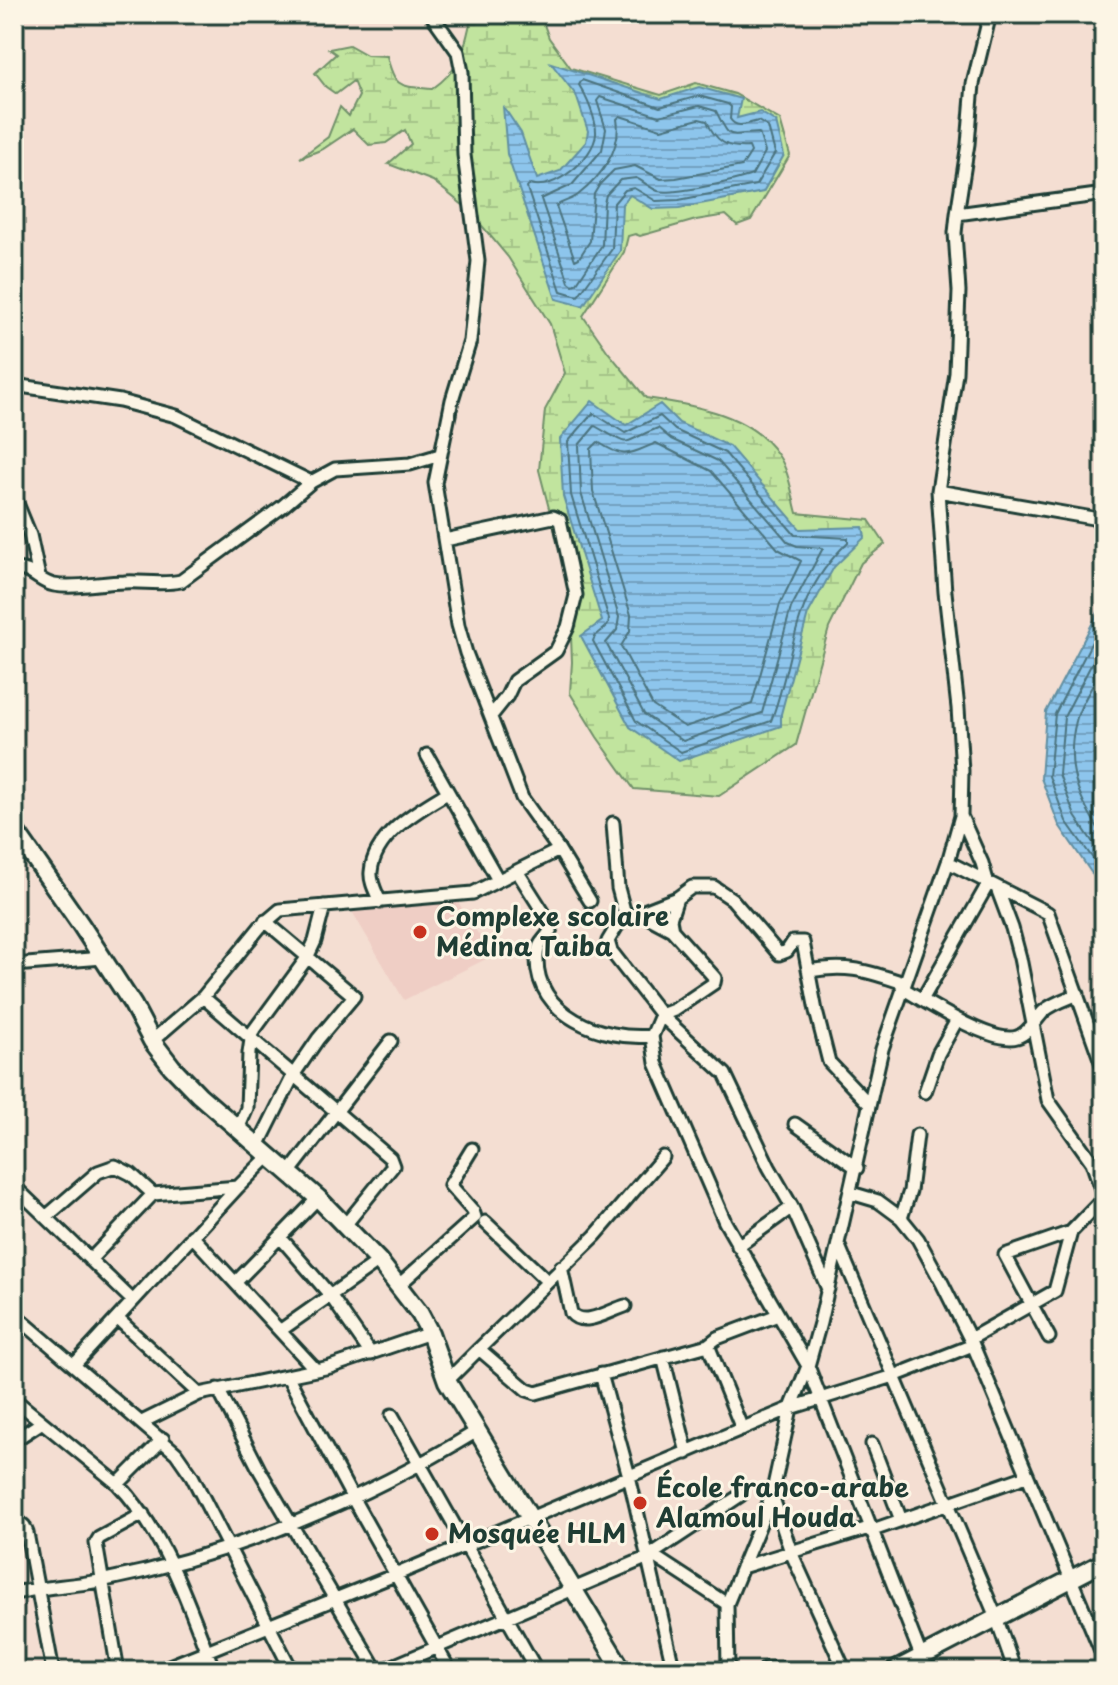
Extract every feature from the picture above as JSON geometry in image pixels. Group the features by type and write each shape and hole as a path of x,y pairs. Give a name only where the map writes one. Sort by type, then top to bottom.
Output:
{"street":[{"path":"431,14 458,52 462,72 464,155 478,261 470,341 452,400 435,483 458,625 522,798 590,901"},
{"path":"728,1671 727,1604 772,1495 791,1408 808,1366 828,1290 882,1049 948,862 961,816 959,719 938,491 956,373 959,291 955,233 957,214 973,84 990,14"},
{"path":"957,214 1104,194"},
{"path":"14,385 120,401 176,416 311,482"},
{"path":"14,570 22,569 56,585 169,584 181,581 311,482 335,469 410,464 440,455"},
{"path":"938,491 1104,520"},
{"path":"14,496 30,535 39,577"},
{"path":"445,540 553,517 560,520 576,595 568,627 556,651 514,681 491,716"},
{"path":"427,755 498,880"},
{"path":"380,902 371,870 377,851 416,812 447,793"},
{"path":"961,816 1012,928 1048,1100 1092,1162 1104,1198 1071,1232 1005,1255 1049,1337"},
{"path":"613,823 618,888 626,918"},
{"path":"14,829 103,958 152,1041 190,1085 346,1224 399,1285 430,1333 447,1381 623,1671"},
{"path":"152,1041 203,997 265,921 280,910 473,893 559,850"},
{"path":"948,862 1048,913 1078,994 1099,1039 1104,1070"},
{"path":"517,871 552,926 539,942 537,959 541,986 556,1006 574,1021 590,1028 652,1036"},
{"path":"922,1000 992,886"},
{"path":"828,1290 792,1207 769,1167 725,1074 661,1015 611,951 608,941 617,926 626,918 677,898 692,887 714,887 732,899 779,954 787,951 793,942 803,942 829,1062 869,1104"},
{"path":"672,930 670,919 677,898"},
{"path":"238,1129 247,1108 252,1033 307,958 324,906"},
{"path":"640,913 672,930 715,978 714,983 674,1010 661,1015 652,1036 656,1063 725,1222 808,1366 869,1530 921,1656"},
{"path":"74,1365 238,1187 264,1151 294,1074 354,996 265,921"},
{"path":"14,965 103,958"},
{"path":"809,971 851,967 903,986 957,1020 985,1032 1011,1038 1032,1025 1049,1007 1078,994"},
{"path":"203,997 382,1149 393,1166 346,1224"},
{"path":"925,1092 938,1054 957,1020"},
{"path":"289,1173 391,1041"},
{"path":"795,1124 857,1168"},
{"path":"901,1218 910,1191 917,1135"},
{"path":"399,1285 475,1217 450,1185 472,1149"},
{"path":"447,1381 595,1236 663,1157"},
{"path":"46,1217 98,1172 115,1166 131,1174 153,1194"},
{"path":"14,1186 133,1301"},
{"path":"90,1260 153,1194 238,1187"},
{"path":"851,1193 878,1201 901,1218 918,1239 972,1342 1104,1658"},
{"path":"236,1282 318,1198"},
{"path":"738,1246 792,1207"},
{"path":"485,1222 547,1281"},
{"path":"157,1671 395,1575 791,1408 894,1376 972,1342 1055,1291 1071,1232"},
{"path":"192,1236 316,1370"},
{"path":"280,1237 330,1295 371,1354"},
{"path":"838,1244 996,1617 1015,1671"},
{"path":"281,1330 379,1261"},
{"path":"561,1267 571,1313 575,1318 583,1321 625,1306"},
{"path":"14,1314 163,1439 192,1476 292,1671"},
{"path":"479,1349 527,1390 536,1393 708,1345 717,1338 778,1315"},
{"path":"118,1319 199,1394"},
{"path":"142,1422 199,1394 316,1370 430,1333"},
{"path":"708,1345 742,1429"},
{"path":"663,1357 687,1453"},
{"path":"601,1374 649,1556 674,1671"},
{"path":"288,1377 450,1671"},
{"path":"218,1389 260,1471 379,1671 649,1556 741,1495"},
{"path":"14,1399 118,1484 143,1514 170,1565 214,1671"},
{"path":"392,1415 537,1671"},
{"path":"14,1437 41,1423"},
{"path":"14,1593 103,1581 229,1547 293,1523 420,1466 477,1431"},
{"path":"118,1484 163,1439"},
{"path":"872,1444 901,1520"},
{"path":"742,1567 901,1520 1027,1476"},
{"path":"772,1495 791,1552 845,1671"},
{"path":"118,1671 97,1540 143,1514"},
{"path":"14,1518 27,1533 53,1671"},
{"path":"649,1556 727,1604"},
{"path":"900,1670 921,1656 1104,1562"},
{"path":"775,1671 816,1671"}],"shaded area":[{"name":"Complexe scolaire Médina Taiba","path":"455,897 492,956 404,1000 350,908"}],"green space":[{"path":"472,14 540,14 549,38 571,68 661,95 696,83 735,94 780,120 790,155 751,220 737,225 726,215 640,236 628,236 624,252 583,316 646,398 719,413 752,429 766,441 785,468 797,513 869,520 885,544 861,563 829,628 796,745 719,796 634,789 570,693 569,585 539,470 545,410 565,373 550,324 508,257 469,210 433,181 388,164 411,144 405,130 386,143 369,145 353,129 323,149 300,158 328,137 340,107 349,116 359,96 353,81 336,94 315,73 336,54 329,49 349,45 367,55 387,56 393,75 400,84 432,89 450,73 461,57"}],"water":[{"path":"551,63 661,99 699,87 741,99 737,118 760,112 776,122 784,155 763,192 679,208 653,209 630,195 622,204 620,251 583,306 556,299 507,154 503,106 521,133 537,179 560,171 586,142 588,131 576,95"},
{"path":"592,401 626,425 660,404 679,423 729,446 800,529 863,527 865,537 834,567 808,614 781,714 781,726 679,761 630,727 581,636 602,621 563,496 560,439"},
{"path":"1104,601 1104,882 1097,881 1059,825 1041,778 1046,712"}],"place":[{"name":"Complexe scolaire Médina Taiba","path":"420,932"},
{"name":"École franco-arabe Alamoul Houda","path":"640,1503"},
{"name":"Mosquée HLM","path":"432,1534"}]}
